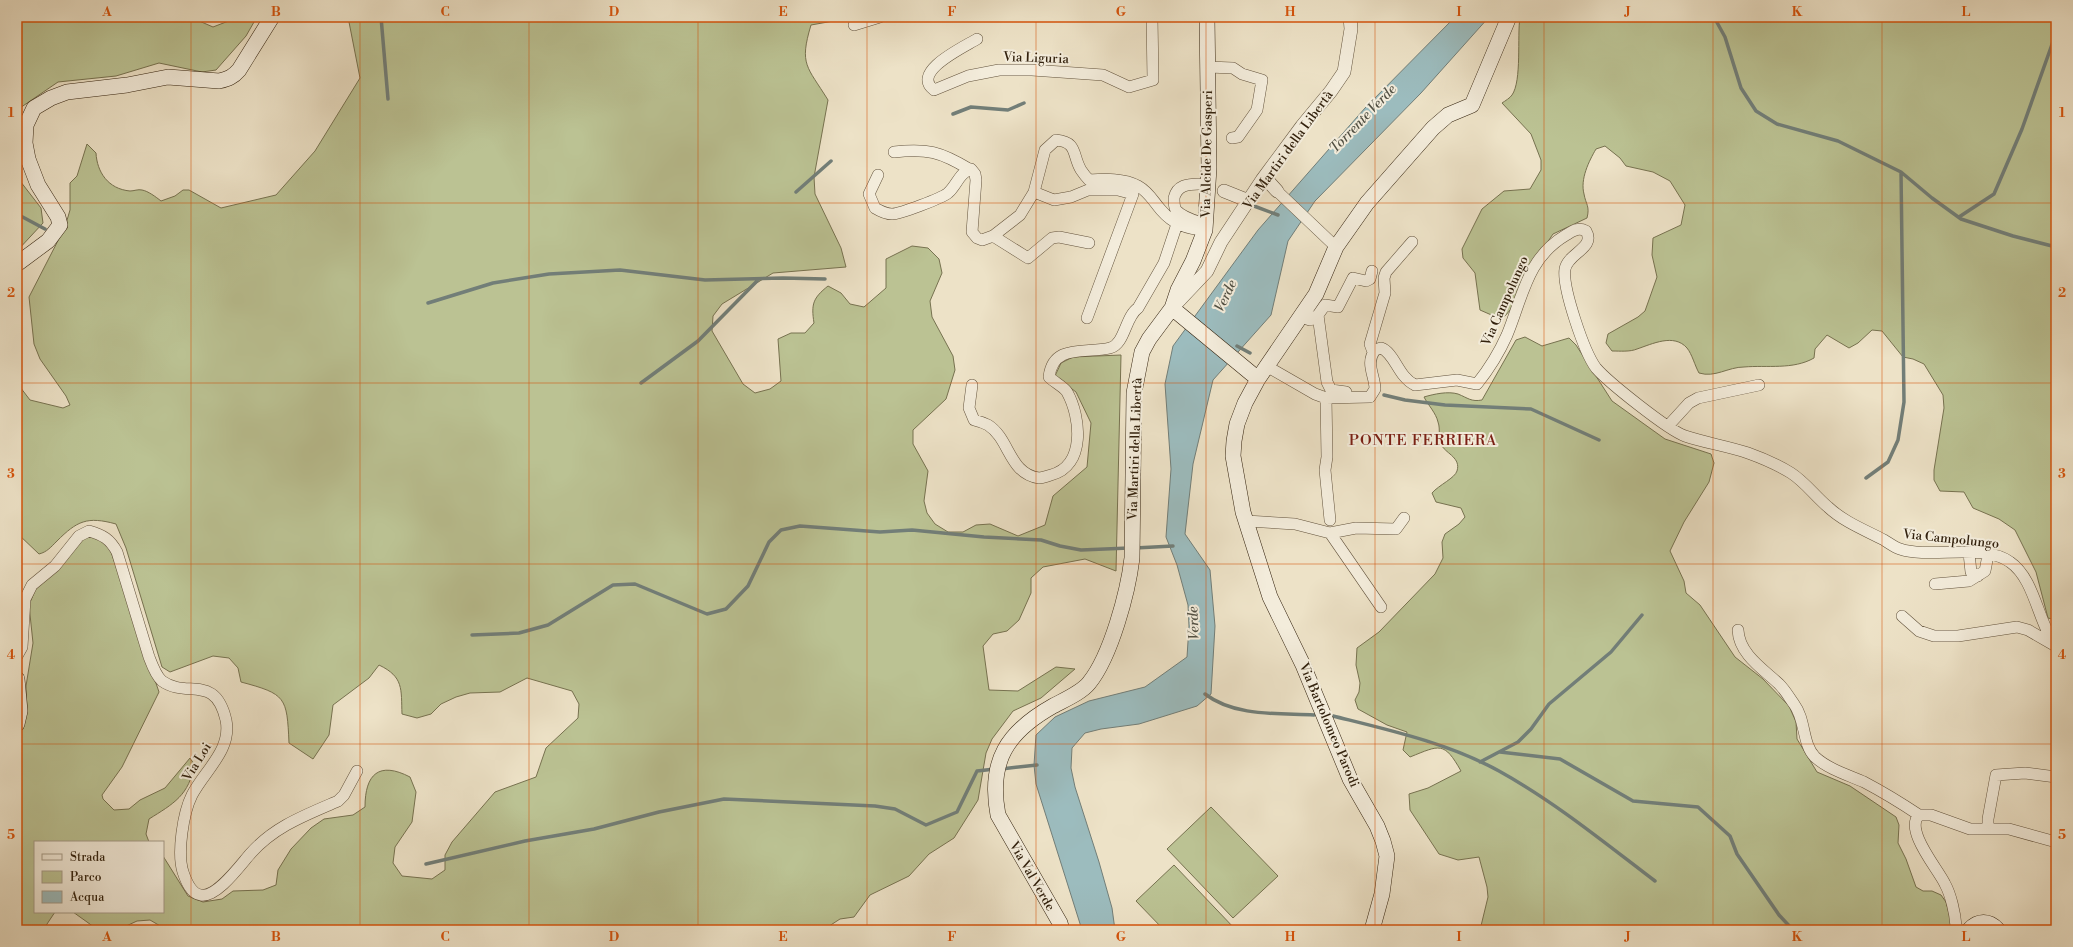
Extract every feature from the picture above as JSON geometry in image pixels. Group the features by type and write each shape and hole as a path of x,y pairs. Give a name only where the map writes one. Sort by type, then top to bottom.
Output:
{"main road":[{"path":"17,264 48,241 60,225 58,217 38,185 28,159 25,143 26,125 34,108 67,92 127,85 168,76 219,81 227,79 234,76 239,70 272,17"},
{"name":"Via Alcide De Gasperi","path":"1176,312 1178,290 1193,261 1205,227 1209,168 1206,17"},
{"name":"Via Bartolomeo Parodi","path":"1372,930 1382,894 1387,856 1383,841 1377,826 1350,779 1303,665 1270,597 1246,521 1236,473 1234,448 1239,418 1245,403 1258,379 1268,367 1316,294 1336,247 1367,203 1433,128 1448,115 1472,104 1509,17"},
{"path":"1176,312 1248,369 1258,379"},
{"name":"Via Martiri della Libertà","path":"1001,823 995,800 998,767 1003,752 1012,737 1027,723 1088,684 1099,668 1120,614 1130,580 1132,558 1134,393 1137,370 1142,352 1149,339 1176,312"},
{"path":"17,679 19,717"},
{"name":"Via Val Verde","path":"1001,823 1022,857 1062,930"},
{"path":"1969,930 1977,923 1981,922 1990,923 1998,930"}],"street":[{"path":"854,25 880,17"},
{"name":"Via Liguria","path":"977,39 932,68 927,82 930,87 934,90 939,90 950,82 968,76 999,70 1032,70 1103,75 1129,87 1147,83 1153,80 1152,17"},
{"name":"Via Martiri della Libertà","path":"1176,312 1207,271 1221,242 1257,188 1344,72 1351,29 1350,17"},
{"path":"1208,67 1233,68 1242,74 1262,80 1257,110 1238,137 1232,138"},
{"path":"894,152 917,149 946,155 971,169 975,174 976,180 972,232 977,238 982,240 993,236 1020,215 1034,192 1045,150 1056,140 1064,141 1074,148 1080,169 1089,180 1110,179 1137,185 1152,197 1162,211 1177,224 1189,229 1205,227"},
{"path":"878,175 869,194 875,208 892,214 903,212 947,194 956,185 962,173 969,169"},
{"path":"1267,174 1268,181 1274,189 1336,247"},
{"path":"1199,184 1182,186 1176,192 1174,202 1176,210 1205,227"},
{"path":"1257,188 1274,189"},
{"path":"1034,192 1054,200 1071,197 1088,190 1118,190 1133,194 1087,318"},
{"path":"1224,191 1249,201"},
{"path":"972,385 969,408 974,420 988,425 999,437 1011,458 1023,472 1040,478 1059,473 1072,460 1078,441 1076,411 1066,390 1049,377 1050,368 1058,358 1074,351 1111,348 1118,343 1132,312 1138,308 1164,263 1177,224"},
{"name":"Via Campolungo","path":"1373,352 1379,348 1386,350 1404,377 1415,384 1457,380 1477,384 1496,358 1538,259 1559,240 1574,230 1582,229 1586,231 1589,240 1587,245 1571,258 1566,266 1565,275 1574,315 1588,356 1597,369 1608,380 1668,426 1683,435 1749,453 1792,474 1828,507 1870,534 1901,549 1969,553 2002,558 2019,570 2034,598 2046,632 2055,646"},
{"path":"993,236 1028,258 1052,238 1059,237 1089,243"},
{"path":"1268,367 1315,394 1326,398 1370,397 1374,393 1375,386 1370,363 1373,352 1370,344 1385,293 1384,278 1386,272 1412,242"},
{"path":"1301,317 1310,320 1318,315 1325,305 1338,306 1353,278 1366,281 1370,279 1372,271"},
{"path":"1318,315 1329,388 1333,391 1355,393 1357,398"},
{"path":"1668,426 1689,403 1698,398 1759,385"},
{"path":"1326,398 1327,457 1325,470 1330,520"},
{"path":"1246,521 1295,524 1330,533 1356,528 1396,529 1404,518"},
{"name":"Via Loi","path":"17,656 22,647 25,599 32,585 55,566 79,536 89,531 102,534 112,543 117,552 149,657 156,672 162,680 176,688 200,688 212,694 221,706 226,721 223,748 192,796 183,829 181,867 186,881 194,892 202,896 213,892 222,885 264,840 278,828 338,801 344,795 357,771"},
{"path":"1330,533 1381,606"},
{"path":"1969,553 1971,572 1978,576"},
{"path":"1935,584 1969,581 1985,571 1988,555"},
{"path":"1902,616 1919,631 1934,636 1958,636 2017,627 2028,630 2055,646"},
{"path":"1738,630 1741,645 1746,652 1780,686 1795,705 1803,722 1806,741 1815,757 1832,768 1886,793 1919,815 1931,815 1970,829 2009,830 2056,842"},
{"path":"1988,829 1988,819 1996,775 2025,774 2056,777"},
{"path":"1919,815 1915,825 1918,837 1946,885 1958,930"}],"green space":[{"path":"17,17 190,17 213,27 239,17 254,22 246,36 216,70 202,72 159,63 116,76 58,82 17,110"},
{"path":"348,17 839,17 839,20 811,25 807,38 806,57 810,72 828,100 814,177 815,194 841,248 846,267 773,273 722,304 713,316 712,331 743,384 755,393 770,389 781,381 778,339 791,333 805,333 814,323 814,302 823,290 828,286 841,293 850,304 864,307 886,288 886,259 912,246 928,248 939,259 942,273 930,301 932,317 953,356 955,370 946,399 913,430 913,444 928,471 924,501 927,513 935,524 948,532 963,532 976,525 990,524 1018,536 1045,525 1053,496 1087,467 1091,423 1076,392 1055,376 1061,363 1073,357 1121,355 1116,571 1085,559 1043,567 1031,578 1031,593 1019,620 1007,631 993,634 983,646 989,690 1018,691 1056,667 1075,669 1041,698 1013,711 992,739 986,753 978,800 954,838 929,854 909,876 870,895 854,917 840,919 823,930 163,930 162,927 150,920 137,921 124,927 94,927 74,913 164,913 164,858 188,896 203,902 222,899 233,891 263,890 276,885 278,870 291,849 311,828 324,819 353,815 365,807 368,786 371,779 382,771 390,770 410,777 416,792 412,822 395,847 393,863 402,876 432,879 445,870 445,855 452,842 495,792 536,777 546,748 578,718 579,704 572,691 527,678 500,692 470,693 456,697 441,704 431,714 417,718 402,714 400,685 393,674 379,665 369,678 333,705 329,735 313,759 289,743 287,716 285,707 281,700 275,694 267,690 241,682 238,668 229,658 213,656 170,672 162,667 126,548 116,524 97,520 83,522 64,534 49,549 39,554 17,533 17,383 30,400 63,408 70,405 66,396 40,359 34,344 29,297 65,227 70,210 70,183 77,176 87,144 96,153 101,173 110,183 122,190 144,191 152,194 161,201 175,196 183,190 189,190 221,208 276,195 315,151 360,78"},
{"path":"1520,17 2056,17 2056,620 2048,618 2036,572 2015,530 1999,519 1973,508 1964,492 1940,491 1934,480 1934,470 1944,408 1943,395 1924,364 1913,359 1903,357 1882,331 1872,330 1858,343 1849,348 1827,335 1815,349 1814,358 1806,362 1789,366 1738,367 1711,374 1699,373 1687,348 1676,341 1663,341 1631,351 1612,351 1606,343 1608,334 1638,317 1645,311 1657,277 1652,255 1653,238 1681,225 1685,205 1670,181 1653,172 1626,166 1620,158 1605,146 1596,149 1584,176 1583,188 1588,208 1587,218 1553,234 1534,262 1511,309 1505,316 1496,317 1480,310 1475,273 1463,258 1462,249 1482,209 1504,191 1530,189 1541,170 1541,160 1531,134 1502,103 1512,95 1517,80"},
{"path":"17,177 41,208 43,223 17,251"},
{"path":"1525,337 1542,346 1569,338 1576,345 1612,401 1665,439 1711,454 1714,463 1709,482 1684,522 1670,551 1684,581 1686,593 1700,605 1735,657 1763,679 1789,706 1796,722 1797,739 1817,772 1850,786 1896,817 1899,825 1898,843 1906,859 1916,887 1923,891 1932,891 1941,895 1946,902 1954,930 1480,930 1488,897 1487,887 1479,857 1458,860 1439,854 1410,810 1409,794 1428,788 1461,771 1450,754 1440,748 1428,750 1410,757 1403,750 1407,732 1387,725 1358,709 1355,700 1359,692 1360,683 1356,665 1357,648 1379,632 1435,574 1443,558 1442,542 1445,534 1459,524 1465,517 1461,508 1436,502 1432,493 1456,474 1458,467 1455,459 1442,446 1439,437 1439,425 1437,419 1424,397 1450,393 1458,394 1472,400 1482,400 1516,340"},
{"path":"83,535 106,537 159,692 122,767 102,795 103,799 114,810 129,809 140,800 165,788 190,758 194,764 189,784 179,798 149,819 146,834 149,841 34,841 34,913 54,913 43,930 17,930 17,746 27,712 26,686 33,643 29,605 36,588"},
{"path":"1211,807 1278,876 1233,918 1167,849"},
{"path":"1174,865 1236,930 1164,930 1136,901"}],"water":[{"path":"1455,17 1489,17 1421,93 1315,201 1288,241 1271,315 1213,380 1193,464 1185,534 1210,570 1215,626 1211,694 1197,706 1139,724 1101,729 1085,733 1072,748 1071,768 1075,787 1112,908 1115,930 1082,930 1036,784 1034,765 1036,735 1055,717 1089,701 1145,687 1187,657 1189,626 1188,605 1177,565 1166,537 1171,469 1165,384 1173,346 1258,230 1365,108"}],"waterway":[{"path":"381,17 388,99"},
{"path":"1714,17 1725,37 1741,88 1756,111 1777,124 1838,141 1901,172 1932,198 1961,219 2013,236 2056,247"},
{"path":"1959,217 1994,194 2022,129 2055,36"},
{"path":"953,114 971,107 1008,110 1024,103"},
{"path":"796,192 831,161"},
{"path":"1866,478 1888,462 1898,440 1904,402 1901,172"},
{"path":"1254,206 1278,215"},
{"path":"17,214 45,229"},
{"path":"428,303 493,283 549,274 620,270 705,280 783,278 825,279"},
{"path":"641,383 698,341 759,279"},
{"path":"1237,346 1250,353"},
{"path":"1384,395 1405,400 1445,405 1531,409 1599,440"},
{"path":"472,635 519,633 548,625 613,585 635,584 707,614 726,609 748,586 769,542 781,530 800,526 880,532 912,530 984,537 1041,540 1060,546 1081,550 1129,548"},
{"path":"1135,548 1173,546"},
{"path":"1480,762 1518,742 1531,729 1549,704 1611,652 1642,615"},
{"path":"1205,694 1230,707 1243,710 1272,714 1314,715"},
{"path":"1333,716 1418,738 1480,761 1520,783 1560,809 1655,881"},
{"path":"1500,752 1560,759 1633,801 1698,807 1730,836 1737,854 1779,915 1793,930"},
{"path":"1001,769 1037,765"},
{"path":"426,864 525,841 594,829 659,812 724,799 875,806 895,809 926,825 957,812 977,771 995,769"}],"district":[{"name":"PONTE FERRIERA","path":"1423,440"}],"water label":[{"name":"Torrente Verde","path":"1363,119"},
{"name":"Verde","path":"1226,296"},
{"name":"Verde","path":"1194,623"}]}
